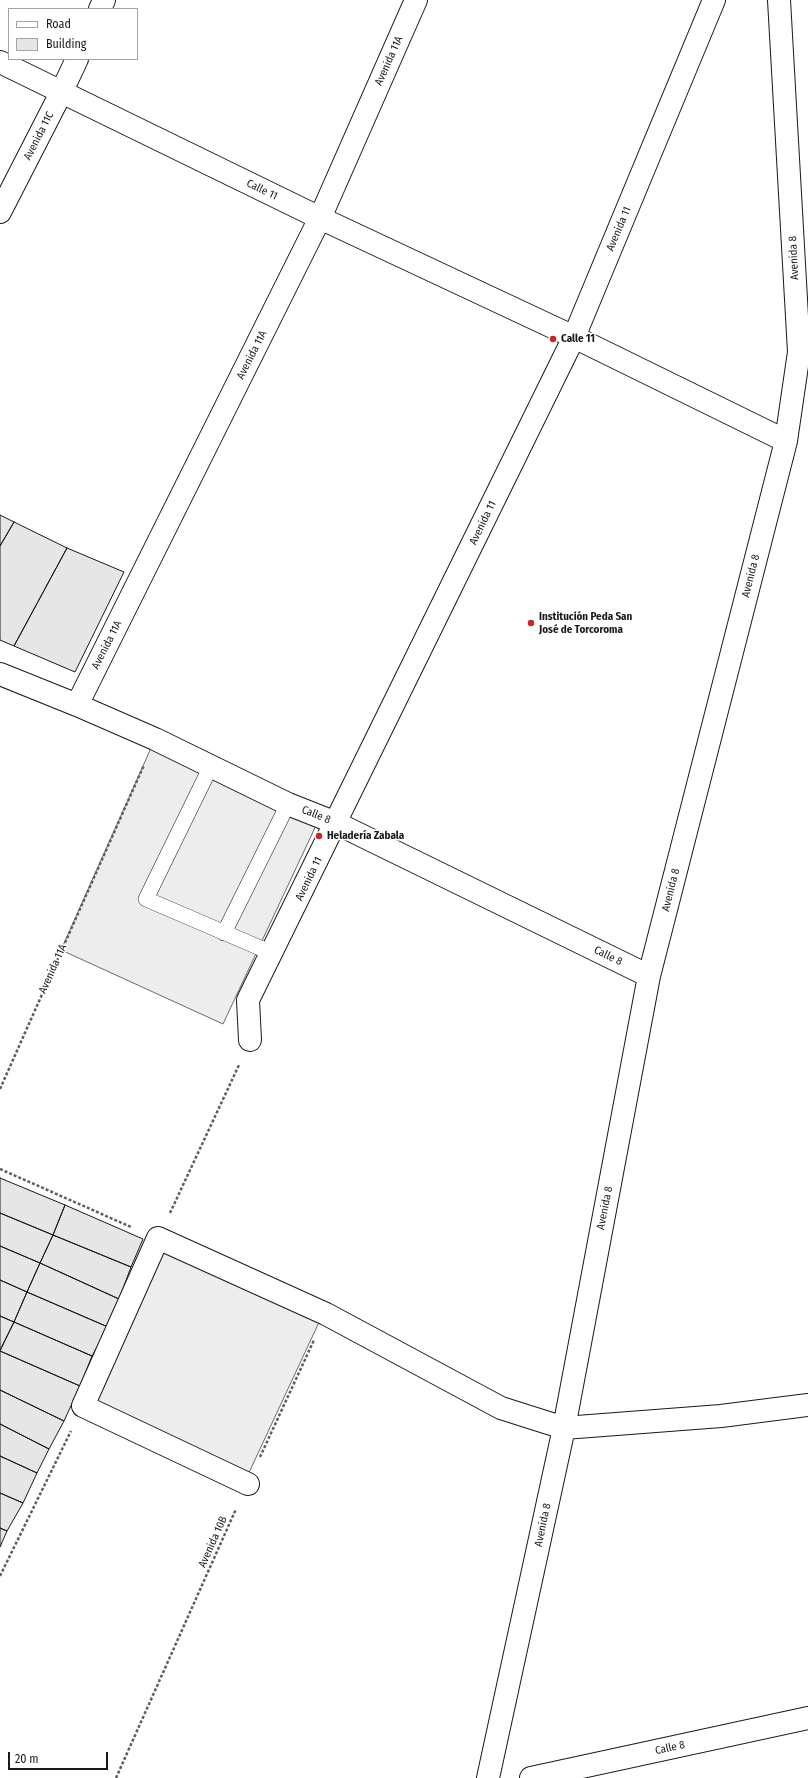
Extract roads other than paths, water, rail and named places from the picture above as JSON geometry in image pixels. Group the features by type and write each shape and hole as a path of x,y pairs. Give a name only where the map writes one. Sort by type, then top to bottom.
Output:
{"street":[{"name":"Avenida 11A","path":"77,705 320,218 416,0"},
{"name":"Avenida 11","path":"250,1040 248,1000 574,337 714,0"},
{"name":"Avenida 8","path":"488,1778 564,1428 649,976 786,441 799,352 779,0"},
{"name":"Avenida 11C","path":"0,212 77,60"},
{"name":"Calle 11","path":"0,62 320,218 574,337 786,441"},
{"name":"Calle 8","path":"0,674 155,739 288,804 336,823 649,976"},
{"path":"248,1484 83,1406 158,1238 326,1314 501,1408 564,1428 721,1416 808,1406"},
{"name":"Calle 8","path":"531,1778 808,1718"}],"lane":[{"path":"211,766 146,899 272,953"},
{"path":"224,933 288,804"}],"place":[{"name":"Calle 11","path":"553,339"},
{"name":"Institución Peda San José de Torcoroma","path":"531,623"},
{"name":"Heladería Zabala","path":"319,836"}]}
